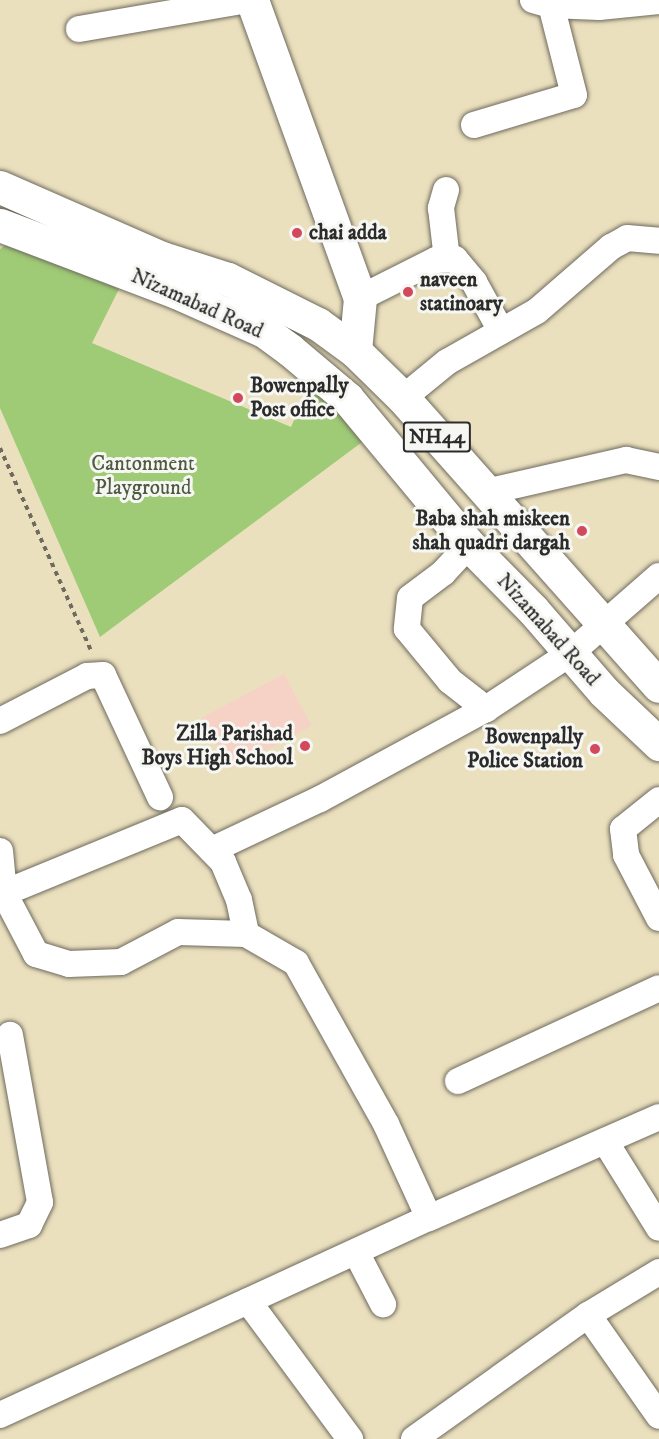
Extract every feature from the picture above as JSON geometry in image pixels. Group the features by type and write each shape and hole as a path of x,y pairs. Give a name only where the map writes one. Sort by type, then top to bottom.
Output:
{"main road":[{"path":"252,0 360,298 355,351"},
{"name":"Nizamabad Road","path":"0,187 162,258 228,279 318,324 355,351 403,398 659,686"},
{"name":"Nizamabad Road","path":"3,230 176,292 264,331 347,398 469,545 659,744"}],"street":[{"path":"79,29 247,0"},
{"path":"474,125 574,94 542,2 599,7 659,1"},
{"path":"446,190 441,208 447,259"},
{"path":"403,398 447,362 537,311 627,238 659,241"},
{"path":"360,298 436,260 455,259 468,273 501,331"},
{"path":"486,492 626,460 659,466"},
{"path":"469,545 443,573 410,598 407,629 450,681 486,709"},
{"path":"214,849 320,799 486,709 571,653 659,576"},
{"path":"0,721 87,676 103,675 160,797"},
{"path":"659,800 624,830 626,855 659,918"},
{"path":"2,889 182,820 214,849 239,900 246,934"},
{"path":"0,851 2,889 36,954 69,964 121,963 178,932 246,934 296,963 386,1125 429,1218"},
{"path":"458,1081 659,988"},
{"path":"0,1235 29,1225 40,1202 10,1035"},
{"path":"0,1416 429,1218 659,1117"},
{"path":"605,1141 659,1228"},
{"path":"356,1252 383,1304"},
{"path":"414,1439 588,1315 659,1272"},
{"path":"248,1301 350,1439"},
{"path":"588,1315 659,1416"}],"path":[{"path":"0,448 103,675"}],"shaded area":[{"path":"284,674 312,726 230,770 202,718"}],"green space":[{"name":"Cantonment Playground","path":"12,240 119,289 92,343 291,427 316,370 377,431 100,637 0,408 0,249"}],"place":[{"name":"chai adda","path":"297,233"},
{"name":"naveen statinoary","path":"408,292"},
{"name":"Bowenpally Post office","path":"238,398"},
{"name":"Baba shah miskeen shah quadri dargah","path":"582,531"},
{"name":"Zilla Parishad Boys High School","path":"305,746"},
{"name":"Bowenpally Police Station","path":"595,749"}]}
